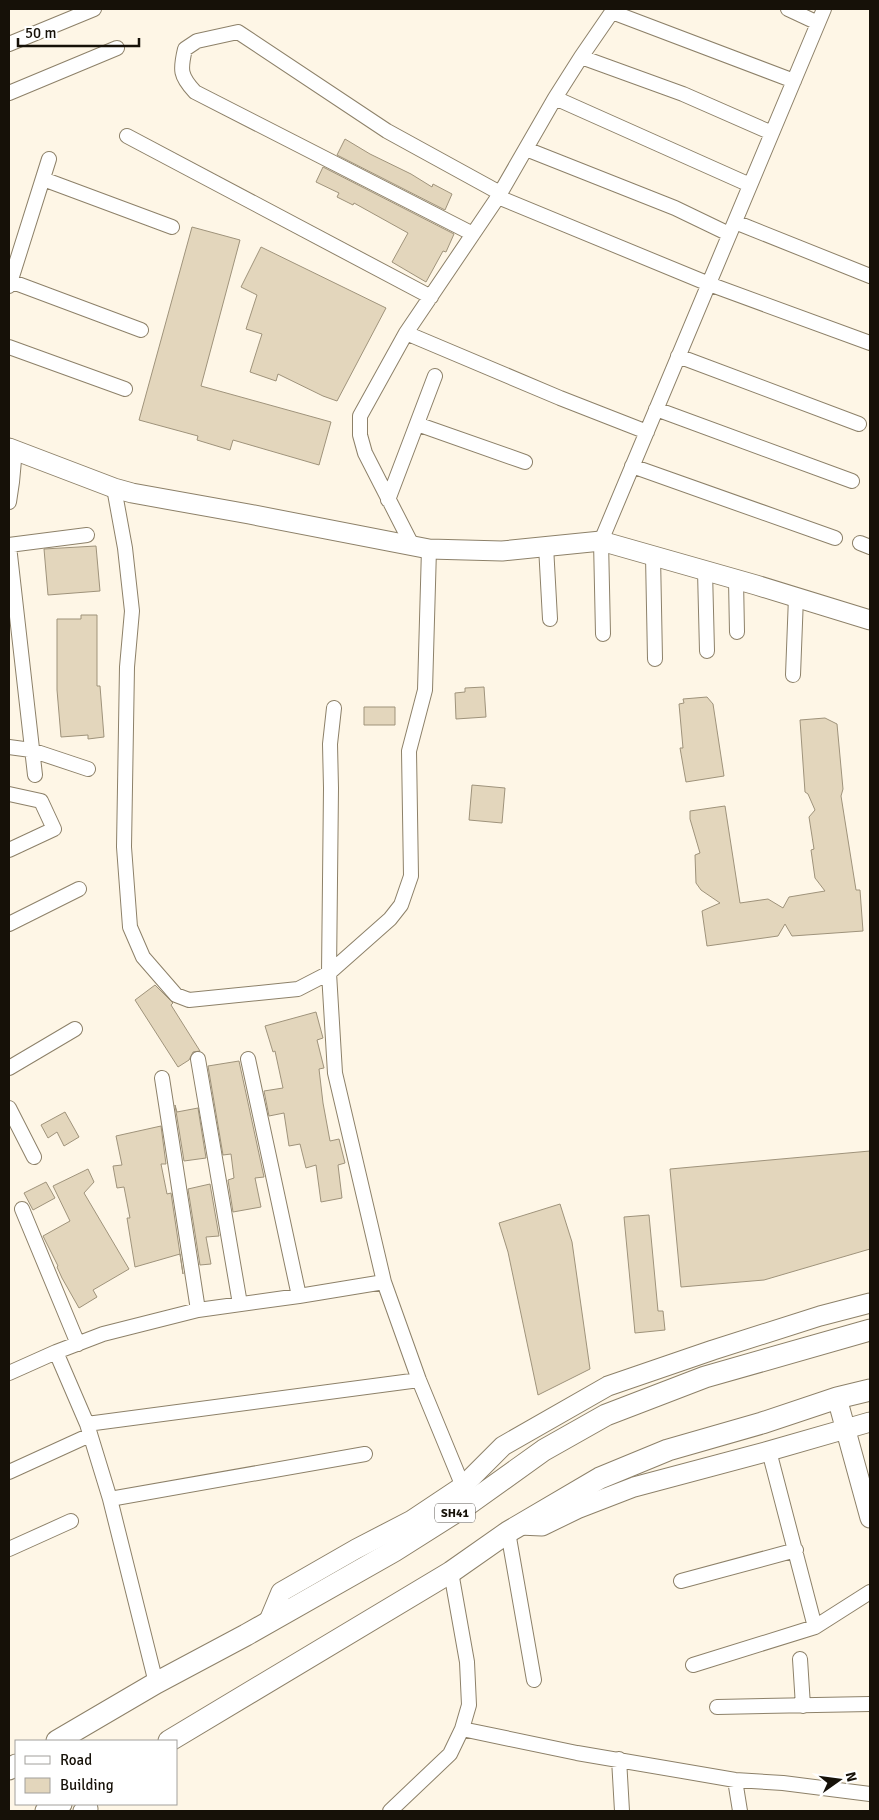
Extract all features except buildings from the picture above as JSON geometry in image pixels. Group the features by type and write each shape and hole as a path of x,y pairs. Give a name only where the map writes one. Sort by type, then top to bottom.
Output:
{"main road":[{"name":"SH41","path":"60,1740 156,1683 268,1623 394,1551 449,1517 466,1495 606,1415 705,1377 870,1330"},
{"path":"171,1740 451,1572 514,1528 600,1478 668,1450 762,1423 837,1398 870,1390"},
{"path":"46,1811 59,1805"}],"street":[{"path":"9,44 94,9"},
{"path":"788,9 818,23"},
{"path":"603,634 601,541 824,9"},
{"path":"114,488 125,548 132,611 127,667 124,847 130,927 143,958 176,995 189,1000 298,989 329,973 390,919 401,905 411,876 409,751 426,690 420,547 388,500 365,453 360,435 360,416 406,333 499,195 555,98 613,10 794,81"},
{"path":"472,234 195,92 184,80 181,66 185,49 197,41 238,32 387,130 499,195 709,284 870,343"},
{"path":"9,93 117,48"},
{"path":"581,57 683,94 772,133"},
{"path":"555,98 750,185"},
{"path":"128,136 431,297"},
{"path":"526,148 675,208 870,276"},
{"path":"49,159 10,283 141,330"},
{"path":"43,179 172,227"},
{"path":"406,333 560,398 647,432"},
{"path":"9,347 125,389"},
{"path":"678,356 859,424"},
{"path":"388,500 434,376"},
{"path":"656,409 852,481"},
{"path":"417,424 525,462"},
{"path":"9,502 12,448 114,488 132,493 420,547 502,550 601,541 870,620"},
{"path":"632,466 835,538"},
{"path":"34,775 9,546 87,535"},
{"path":"546,546 550,619"},
{"path":"653,556 655,659"},
{"path":"705,571 707,651"},
{"path":"736,580 737,632"},
{"path":"793,675 796,597"},
{"path":"334,708 330,744 329,973 335,1073 384,1282 419,1380 466,1495"},
{"path":"9,747 31,750 88,769"},
{"path":"9,794 41,801 54,829 9,850"},
{"path":"9,924 79,889"},
{"path":"9,1068 75,1029"},
{"path":"198,1059 240,1304"},
{"path":"248,1059 299,1296"},
{"path":"162,1078 198,1310"},
{"path":"9,1108 34,1158"},
{"path":"22,1209 78,1344"},
{"path":"9,1373 103,1334 198,1310 384,1282"},
{"path":"268,1623 281,1592 356,1549 466,1495 503,1446 608,1386 820,1316 870,1303"},
{"path":"56,1352 89,1430 110,1499 156,1683"},
{"path":"650,1372 657,1396"},
{"path":"9,1472 89,1430 419,1380"},
{"path":"837,1398 870,1518"},
{"path":"534,1680 514,1528 542,1526 634,1487 870,1422"},
{"path":"770,1451 815,1627"},
{"path":"110,1499 365,1454"},
{"path":"412,1520 449,1517"},
{"path":"9,1549 71,1521"},
{"path":"680,1581 796,1550"},
{"path":"390,1811 450,1754 462,1729 469,1705 467,1662 451,1572"},
{"path":"692,1665 815,1627 870,1592"},
{"path":"800,1660 803,1706"},
{"path":"717,1707 870,1704"},
{"path":"462,1729 577,1754 619,1759 735,1780 783,1783 870,1794"},
{"path":"619,1759 622,1811"},
{"path":"735,1780 740,1811"}]}
